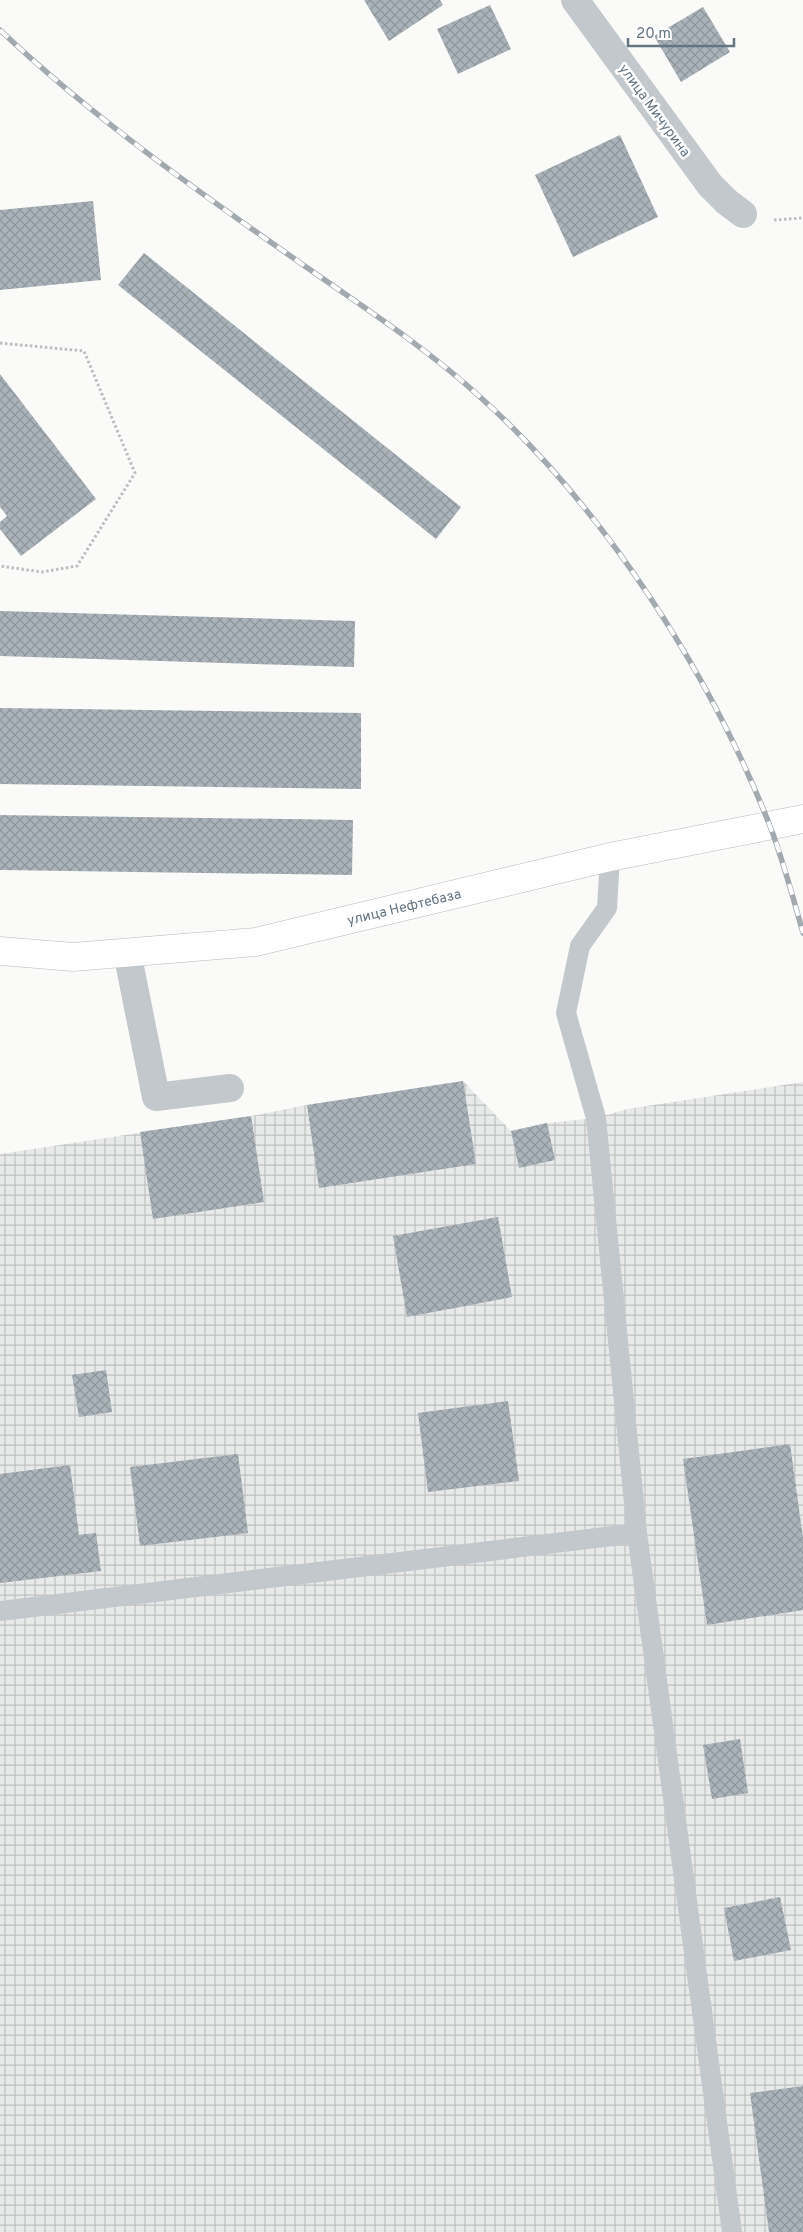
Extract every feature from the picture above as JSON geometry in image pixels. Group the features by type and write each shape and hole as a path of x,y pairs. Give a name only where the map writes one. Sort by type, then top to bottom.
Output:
{"main road":[{"name":"улица Нефтебаза","path":"0,951 73,957 256,942 610,857 803,819"}],"street":[{"name":"улица Мичурина","path":"575,0 705,178 727,202 743,214"},
{"path":"127,952 156,1097 230,1088"}],"lane":[{"path":"610,857 607,908 580,946 566,1013 596,1118 637,1533 732,2232"},
{"path":"0,1611 637,1533"}],"path":[{"path":"0,343 84,351 135,473 77,566 42,572 0,566"}],"shaded area":[{"path":"463,1081 511,1131 547,1123 596,1118 627,1109 803,1082 803,2232 0,2232 0,1154 251,1116 307,1105"}],"building":[{"path":"364,0 440,0 443,5 389,41"},
{"path":"490,5 511,49 458,74 437,29"},
{"path":"703,7 730,52 681,82 654,36"},
{"path":"620,135 658,217 573,257 535,175"},
{"path":"93,201 101,280 0,290 0,210"},
{"path":"144,253 461,507 436,539 118,285"},
{"path":"0,374 96,499 21,556 0,529 0,522 7,516 0,507"},
{"path":"0,611 355,621 354,667 0,656"},
{"path":"0,708 361,713 361,789 0,784"},
{"path":"0,815 353,820 352,875 0,870"},
{"path":"463,1081 476,1164 319,1188 307,1105"},
{"path":"251,1116 264,1202 153,1219 140,1132"},
{"path":"547,1123 555,1160 519,1168 511,1131"},
{"path":"498,1217 512,1297 407,1317 393,1236"},
{"path":"106,1370 112,1412 79,1417 72,1375"},
{"path":"508,1401 519,1481 428,1492 418,1413"},
{"path":"790,1444 803,1538 803,1610 707,1625 683,1459"},
{"path":"238,1454 248,1533 140,1546 130,1467"},
{"path":"70,1465 79,1535 96,1533 101,1571 0,1583 0,1474"},
{"path":"740,1739 748,1793 712,1799 703,1745"},
{"path":"780,1897 791,1950 734,1961 724,1908"},
{"path":"803,2086 803,2232 769,2232 750,2093"}],"railway":[{"path":"0,30 71,93 145,152 436,360 479,396 525,440 568,488 648,594 684,651 716,709 745,768 770,826 784,865 803,933"}]}
